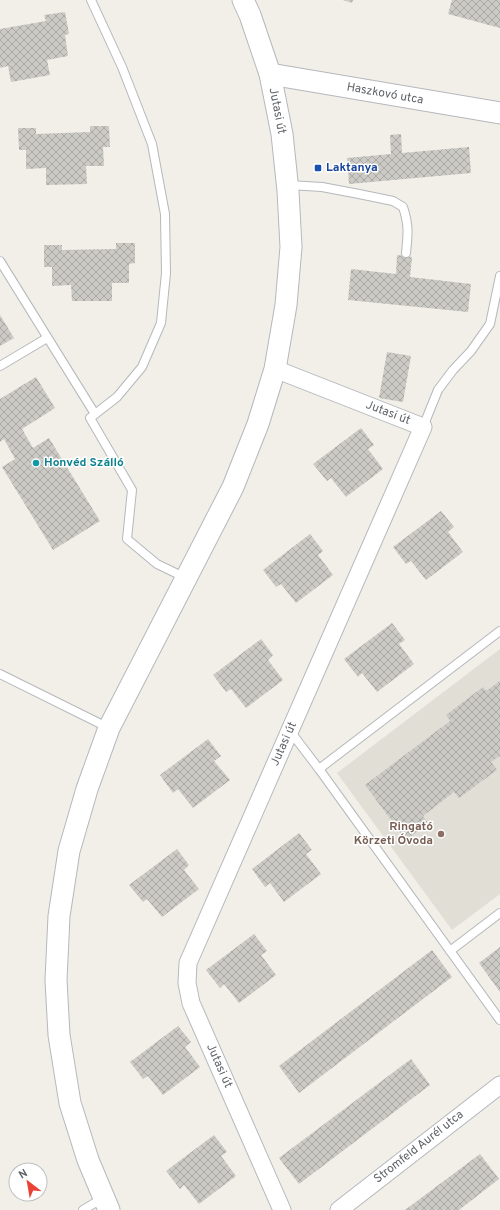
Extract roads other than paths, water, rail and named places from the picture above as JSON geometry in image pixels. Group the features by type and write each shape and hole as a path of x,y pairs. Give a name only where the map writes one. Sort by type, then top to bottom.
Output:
{"street":[{"name":"Jutasi út","path":"106,1204 88,1160 70,1103 59,1035 56,980 59,916 69,851 87,789 110,728 233,487 258,424 275,369 286,305 291,247 288,185 282,134 270,74 250,15 248,2"},
{"name":"Haszkovó utca","path":"270,74 500,113"},
{"name":"Jutasi út","path":"275,369 423,427 188,963 187,983 191,1003 282,1210"},
{"name":"Stromfeld Aurél utca","path":"339,1210 500,1085"}],"lane":[{"path":"90,0 122,67 152,144 166,214 166,273 161,323 142,367 118,398 90,418 132,490 127,539 158,564 186,578"},
{"path":"288,185 322,187 393,201 403,207 408,220 406,253"},
{"path":"0,261 95,414"},
{"path":"423,427 438,390 453,370 471,351 490,324 500,276"},
{"path":"0,366 47,338"},
{"path":"319,769 500,631"},
{"path":"0,674 110,728"},
{"path":"290,730 500,1020"},
{"path":"450,951 500,914"},
{"path":"82,1210 106,1204"}],"place":[{"name":"Laktanya","path":"318,168"},
{"name":"Honvéd Szálló","path":"36,463"},
{"name":"Ringató Körzeti Óvoda","path":"441,834"}]}
